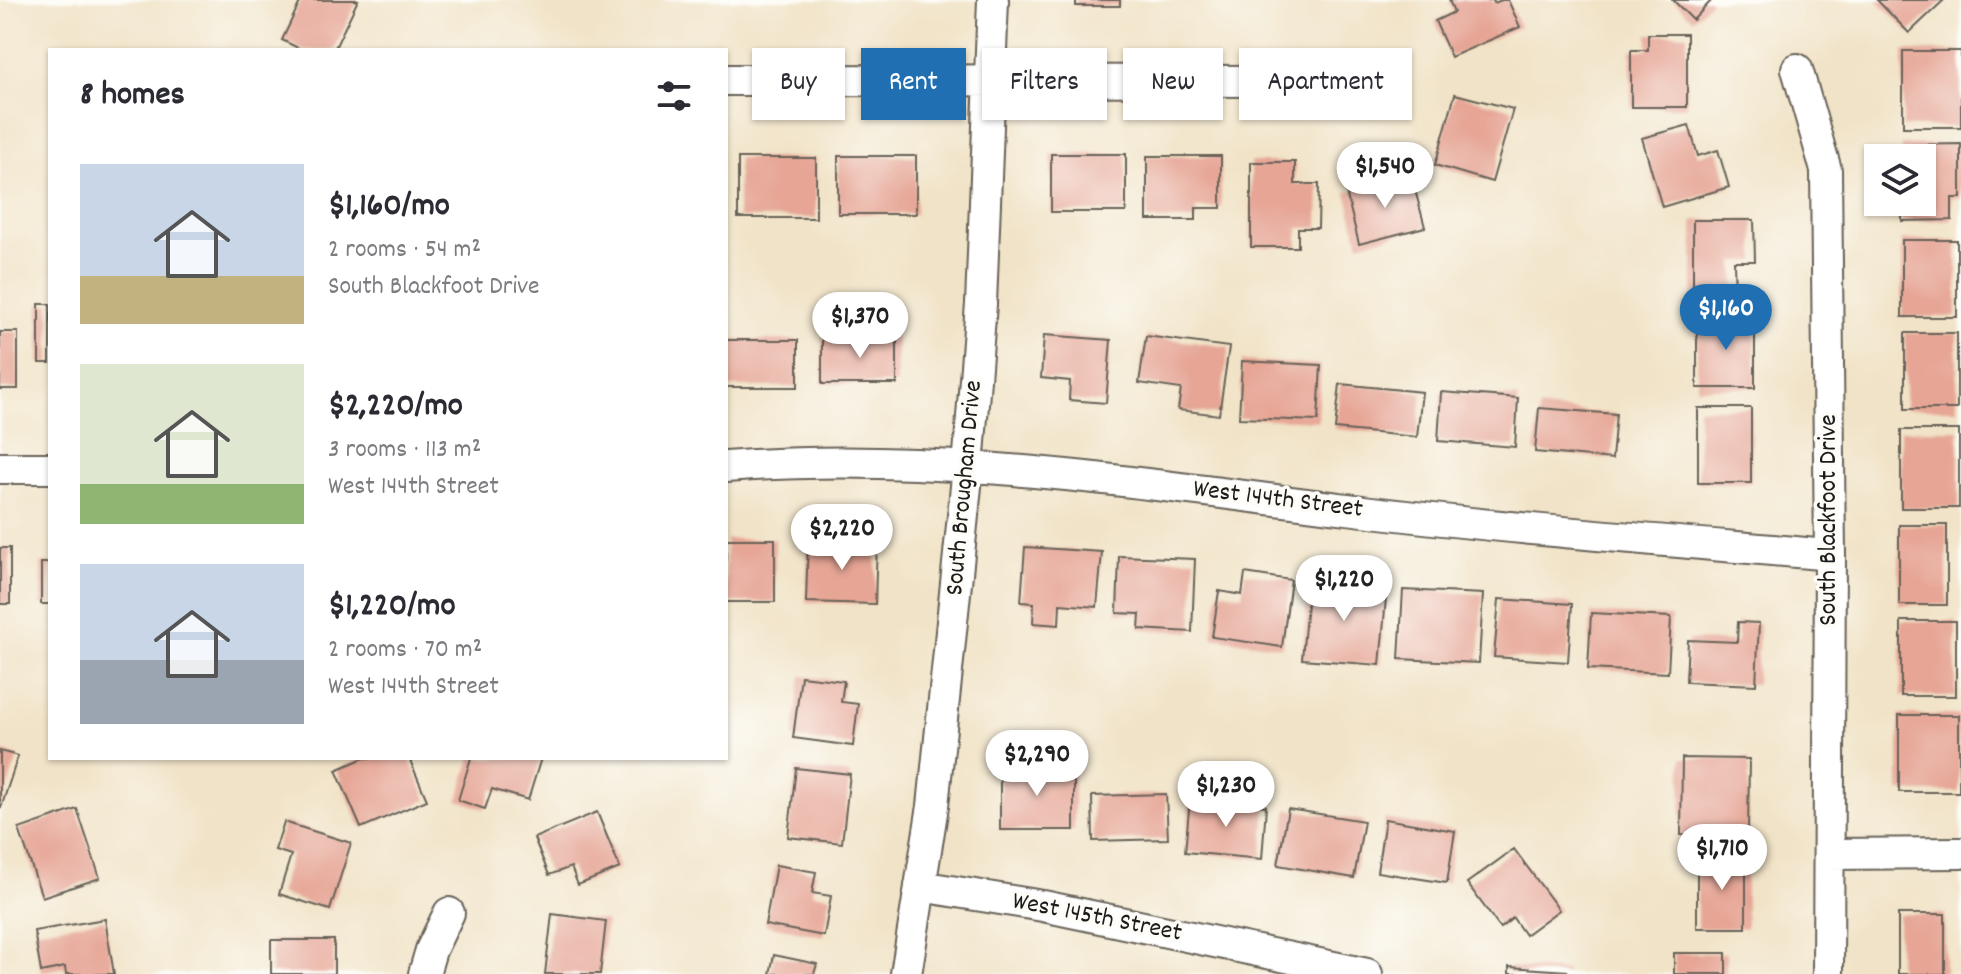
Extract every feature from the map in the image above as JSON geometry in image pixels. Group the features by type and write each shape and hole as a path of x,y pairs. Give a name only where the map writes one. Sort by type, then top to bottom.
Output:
{"street":[{"name":"South Brougham Drive","path":"991,48 993,0"},
{"name":"South Blackfoot Drive","path":"1797,69 1826,170 1830,555 1828,974"},
{"path":"728,80 982,81"},
{"path":"1107,81 1239,81"},
{"name":"South Brougham Drive","path":"906,974 933,806 968,467 981,304 988,120"},
{"name":"West 144th Street","path":"728,467 850,463 1043,472 1460,523 1830,555"},
{"path":"0,468 48,468"},
{"path":"1829,854 1961,853"},
{"name":"West 145th Street","path":"920,886 1043,906 1367,974"},
{"path":"424,974 431,950 449,913"}],"building":[{"path":"301,0 358,0 335,48 298,48 282,40"},
{"path":"1076,0 1120,0 1120,6 1076,6"},
{"path":"1449,0 1493,0 1494,3 1508,0 1520,27 1451,57 1435,21 1454,12"},
{"path":"1673,0 1712,0 1693,20"},
{"path":"1877,0 1944,0 1909,33"},
{"path":"1648,34 1687,34 1687,107 1631,107 1631,50 1648,50"},
{"path":"1903,51 1961,51 1961,127 1903,127"},
{"path":"1455,94 1513,109 1492,182 1435,165"},
{"path":"1689,125 1698,156 1718,150 1729,187 1662,207 1642,138"},
{"path":"1936,144 1961,144 1961,198 1952,198 1952,220 1902,221 1902,216 1936,216"},
{"path":"1051,154 1126,154 1126,212 1051,212"},
{"path":"838,156 916,156 916,214 838,214"},
{"path":"1147,156 1221,156 1221,208 1196,208 1196,220 1147,220"},
{"path":"738,158 816,158 816,218 738,218"},
{"path":"1251,162 1295,162 1295,184 1319,184 1318,228 1298,228 1298,247 1251,247"},
{"path":"1411,175 1425,227 1359,244 1346,192"},
{"path":"1693,220 1754,220 1755,261 1734,261 1735,297 1693,297"},
{"path":"1902,240 1957,240 1957,317 1902,317"},
{"path":"39,304 48,304 48,363 39,363"},
{"path":"1697,317 1755,317 1755,388 1697,388"},
{"path":"0,332 18,332 18,389 0,389"},
{"path":"1905,333 1957,333 1957,409 1905,409"},
{"path":"1044,335 1111,340 1106,403 1069,400 1070,381 1041,378"},
{"path":"1146,336 1229,347 1219,415 1178,410 1181,389 1139,383"},
{"path":"822,337 897,337 897,384 822,384"},
{"path":"728,340 798,340 798,387 728,387"},
{"path":"1242,361 1321,365 1318,421 1239,418"},
{"path":"1340,384 1422,392 1417,437 1335,429"},
{"path":"1441,392 1518,398 1515,447 1438,441"},
{"path":"1539,408 1616,414 1612,459 1535,452"},
{"path":"1698,408 1751,408 1751,483 1698,483"},
{"path":"1901,430 1959,430 1959,508 1901,508"},
{"path":"1899,525 1947,525 1947,605 1899,605"},
{"path":"728,539 775,539 775,602 728,602"},
{"path":"808,539 877,541 875,604 806,602"},
{"path":"1025,547 1102,552 1097,607 1060,604 1059,625 1033,623 1034,603 1021,602"},
{"path":"0,548 10,548 10,604 0,604"},
{"path":"1119,556 1195,559 1192,632 1139,629 1140,614 1117,613"},
{"path":"41,563 48,563 48,604 41,604"},
{"path":"1245,573 1291,580 1282,647 1212,637 1219,591 1242,595"},
{"path":"1309,580 1387,587 1380,665 1302,659"},
{"path":"1403,590 1483,594 1479,663 1399,659"},
{"path":"1499,599 1572,604 1568,662 1494,657"},
{"path":"1591,613 1671,617 1668,673 1588,669"},
{"path":"1901,621 1956,621 1956,696 1901,696"},
{"path":"1738,622 1759,623 1756,685 1686,682 1688,640 1737,642"},
{"path":"801,676 844,681 841,702 858,704 853,746 793,738"},
{"path":"1899,715 1959,715 1959,792 1899,792"},
{"path":"0,751 18,756 1,808 0,808"},
{"path":"1682,758 1749,759 1748,836 1681,835"},
{"path":"359,760 410,760 427,800 361,828 336,770"},
{"path":"470,760 540,760 528,800 492,789 485,809 458,800"},
{"path":"1000,765 1074,765 1074,830 1000,830"},
{"path":"796,768 850,774 842,843 788,837"},
{"path":"1166,794 1168,839 1093,841 1092,796"},
{"path":"1190,799 1266,806 1262,859 1185,852"},
{"path":"77,809 100,878 42,897 19,829"},
{"path":"1288,809 1364,821 1354,878 1278,865"},
{"path":"597,812 620,868 578,885 571,867 549,875 534,838"},
{"path":"1385,819 1455,831 1447,883 1377,872"},
{"path":"284,822 351,843 330,910 279,894 291,855 275,850"},
{"path":"1514,849 1559,910 1525,935 1513,918 1500,928 1467,883"},
{"path":"1697,855 1746,855 1746,928 1697,928"},
{"path":"776,865 816,872 812,893 831,896 824,936 765,925"},
{"path":"552,914 606,921 600,974 545,974"},
{"path":"1898,914 1945,914 1945,974 1898,974"},
{"path":"105,919 114,974 66,974 65,967 41,972 34,931"},
{"path":"271,940 334,940 334,974 271,974"},
{"path":"1674,953 1726,953 1726,974 1674,974"},
{"path":"774,955 817,964 814,974 770,974"},
{"path":"1509,967 1567,971 1566,974 1509,974"}]}
